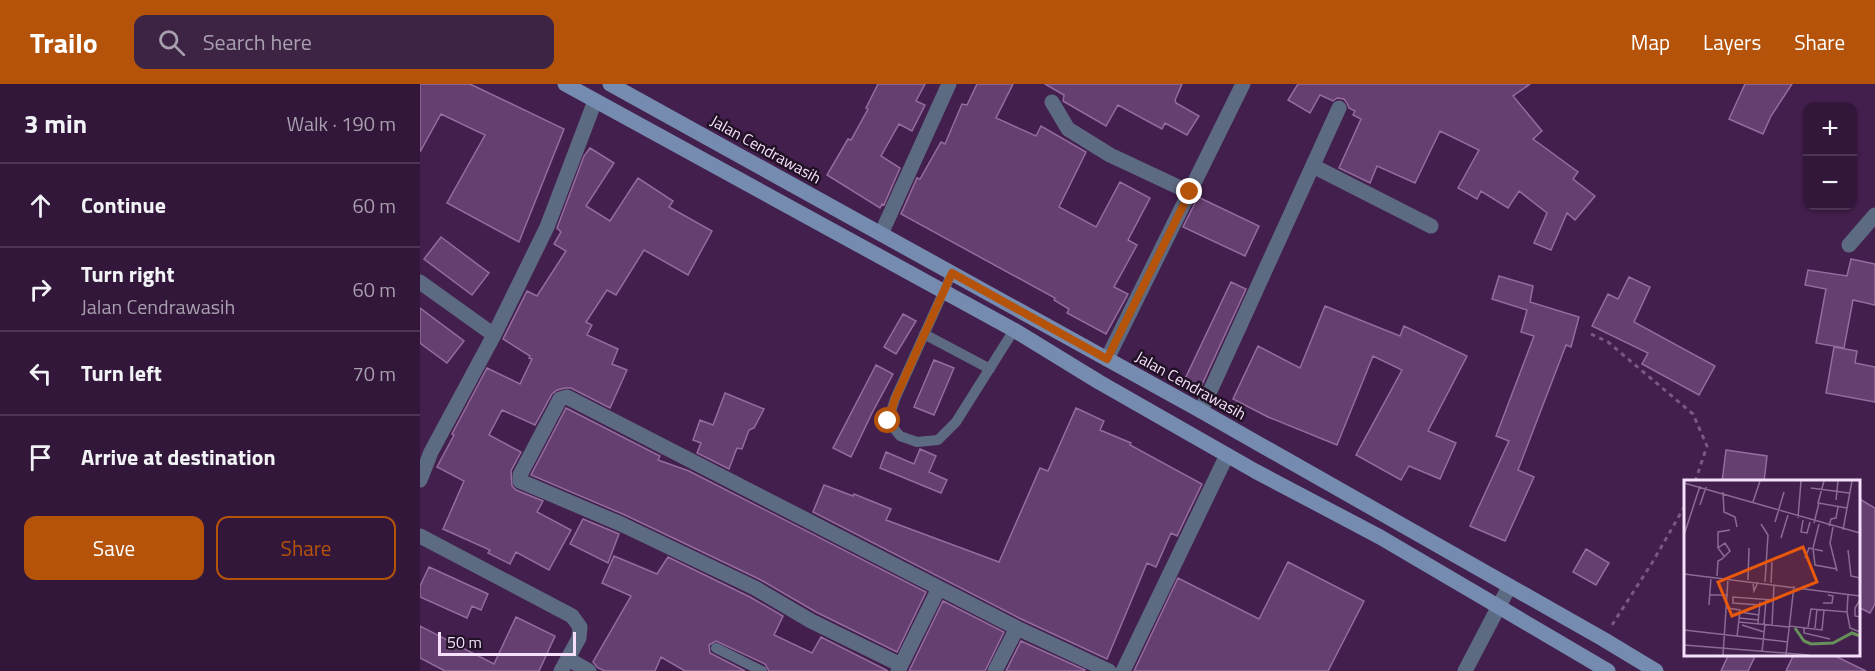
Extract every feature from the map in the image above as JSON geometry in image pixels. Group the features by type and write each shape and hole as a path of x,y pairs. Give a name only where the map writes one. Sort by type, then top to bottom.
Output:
{"main road":[{"path":"564,84 1014,330 1099,382 1227,455 1380,537 1608,671"},
{"name":"Jalan Cendrawasih","path":"610,84 1201,411 1656,671"}],"street":[{"path":"881,234 949,84"},
{"path":"1107,359 1243,84"},
{"path":"420,480 431,452 494,334 547,227 595,101"},
{"path":"1052,102 1068,129 1110,155 1190,192"},
{"path":"1201,411 1340,108"},
{"path":"1312,166 1431,226"},
{"path":"1849,245 1875,215"},
{"path":"420,282 494,334"},
{"path":"939,588 900,668 754,588 621,524 520,481 520,475 555,407 560,399 567,397 1017,628 1109,671"},
{"path":"1123,671 1227,455"},
{"path":"420,536 572,616 580,627 579,638 564,665 590,671"},
{"path":"1465,671 1509,587"},
{"path":"995,671 1017,628"}],"lane":[{"path":"952,273 895,399 888,421 900,436 917,442 938,440 956,422 1014,330"},
{"path":"924,334 990,369"},
{"path":"716,648 762,671"}],"path":[{"path":"1591,334 1608,342 1693,414 1707,446 1696,480"},
{"path":"1603,639 1652,563 1684,507"}],"building":[{"path":"420,84 470,84 564,129 519,242 447,203 485,135 441,114 420,152"},
{"path":"878,84 925,84 916,101 925,105 912,131 899,124 881,156 900,168 884,205 882,204 880,208 827,175 848,139 851,140 868,109 866,108"},
{"path":"977,84 1013,84 996,118 1036,136 1041,126 1086,152 1059,207 1096,227 1120,182 1150,198 1128,240 1137,245 1114,287 1128,294 1106,334 1067,313 1069,309 1054,300 1055,298 901,214 917,178 920,179 941,142 945,144 962,104 967,105"},
{"path":"1045,84 1182,84 1175,100 1176,103 1199,116 1187,135 1165,123 1162,129 1118,105 1106,126 1063,101 1064,95"},
{"path":"1298,84 1530,84 1513,96 1542,131 1533,139 1578,172 1573,179 1595,196 1575,220 1567,213 1551,250 1534,243 1547,213 1519,191 1508,208 1481,191 1477,199 1458,188 1479,150 1440,131 1415,183 1377,166 1370,183 1339,168 1361,119 1353,115 1355,111 1349,108 1344,99 1337,98 1333,101 1320,95 1310,113 1288,100"},
{"path":"1745,84 1792,84 1771,116 1763,134 1729,119"},
{"path":"590,148 614,163 586,206 610,221 638,178 673,201 669,207 712,231 688,275 644,250 616,295 607,290 586,322 592,325 587,335 618,349 612,364 627,370 610,408 571,388 565,388 552,394 535,425 502,410 489,435 521,452 511,471 512,486 516,490 543,501 537,512 571,530 549,570 516,552 510,564 488,553 490,550 443,529 464,481 437,467 487,368 520,384 532,359 503,339 527,291 537,296 566,251 554,244 561,232 557,228 584,156"},
{"path":"1198,197 1259,226 1245,256 1183,227"},
{"path":"441,237 489,273 472,295 424,259"},
{"path":"1851,259 1875,264 1875,305 1853,300 1844,348 1816,343 1826,289 1805,285 1808,270 1847,276"},
{"path":"1499,276 1533,286 1530,302 1579,317 1571,347 1566,345 1518,470 1534,477 1505,541 1470,526 1509,441 1496,436 1534,336 1521,332 1527,310 1492,299"},
{"path":"1629,277 1650,287 1634,322 1715,366 1699,395 1642,364 1648,353 1592,326 1608,294 1618,299"},
{"path":"1231,282 1246,289 1200,389 1184,381"},
{"path":"1325,306 1400,336 1404,326 1467,356 1428,431 1456,443 1440,479 1409,466 1401,480 1356,455 1402,370 1373,356 1337,445 1268,417 1233,399 1258,346 1300,368"},
{"path":"420,308 464,341 447,363 420,343"},
{"path":"903,314 916,321 896,354 884,347"},
{"path":"1834,347 1857,351 1855,363 1875,367 1875,402 1826,393"},
{"path":"934,360 954,368 934,415 914,407"},
{"path":"876,365 893,374 851,457 833,448"},
{"path":"725,393 764,409 754,428 749,430 742,449 737,448 729,469 697,453 701,443 693,440 700,420 713,425"},
{"path":"566,408 660,456 658,460 689,471 926,592 897,652 816,612 759,579 625,515 531,475"},
{"path":"1076,408 1104,421 1100,430 1131,443 1130,445 1202,484 1177,536 1171,533 1156,567 1147,563 1107,659 1021,619 813,512 824,485 891,509 886,520 999,562 1040,468 1048,471"},
{"path":"920,449 936,456 929,472 947,480 941,493 880,468 886,452 914,464"},
{"path":"1726,450 1767,456 1764,480 1722,480"},
{"path":"1860,499 1875,508 1875,604 1870,613 1860,608"},
{"path":"583,519 619,534 608,563 570,544"},
{"path":"1586,549 1609,563 1596,585 1573,572"},
{"path":"614,556 657,574 668,557 750,597 783,616 774,635 812,653 821,637 888,671 769,671 765,664 716,641 709,645 710,653 745,671 685,671 661,657 655,671 605,671 593,662 631,596 602,583"},
{"path":"1288,562 1364,601 1328,671 1134,671 1178,578 1259,619"},
{"path":"429,567 488,594 481,610 472,606 467,618 420,597 420,586"},
{"path":"943,601 1004,632 985,671 909,671"},
{"path":"516,617 555,636 539,671 445,671 420,658 420,626 494,664"},
{"path":"1021,641 1085,670 1006,671"},
{"path":"1728,656 1755,656 1748,671 1721,671"},
{"path":"1793,656 1835,656 1866,671 1786,671"}],"route":[{"path":"888,421 895,399 952,273 1107,359 1190,192"}]}
